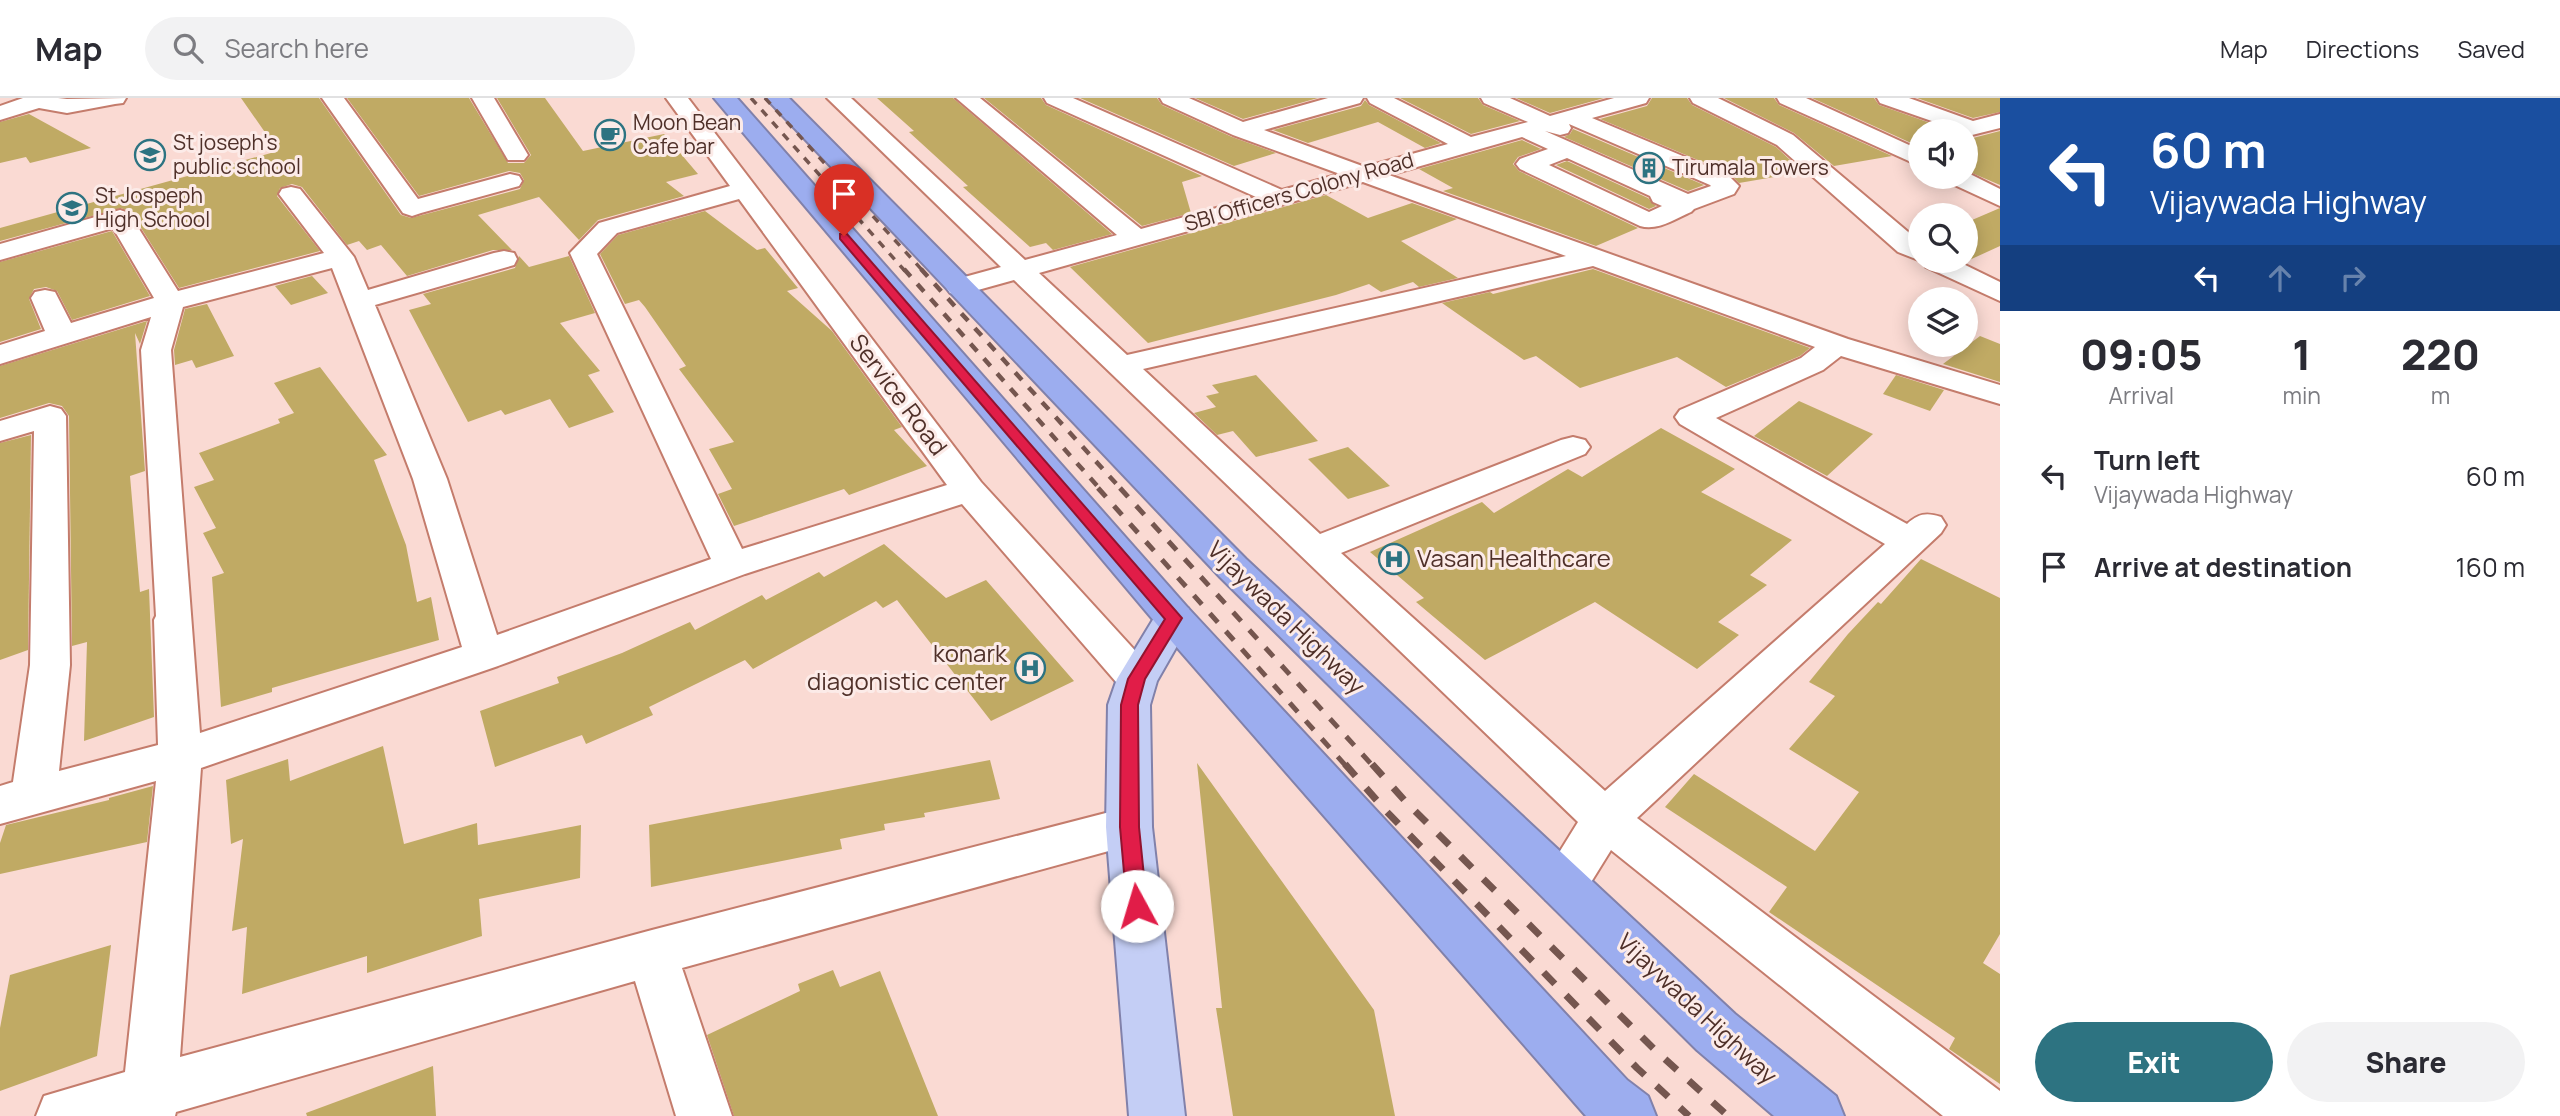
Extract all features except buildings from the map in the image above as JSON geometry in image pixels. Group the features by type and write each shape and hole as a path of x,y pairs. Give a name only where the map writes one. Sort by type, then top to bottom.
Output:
{"highway":[{"path":"725,98 1174,618 1608,1099 1628,1116"},
{"name":"Vijaywada Highway","path":"778,98 1233,568 1802,1112"},
{"path":"808,195 865,188"}],"main road":[{"path":"1157,1116 1129,827 1129,705 1137,679 1174,618"}],"street":[{"path":"0,113 36,99 67,106 115,98"},
{"path":"333,98 412,208 510,181"},
{"path":"483,98 516,155"},
{"name":"Service Road","path":"677,98 969,490 1137,679"},
{"path":"838,98 1315,550 1605,819 1987,1116"},
{"path":"967,98 1136,238"},
{"path":"1055,98 1280,198"},
{"path":"1171,98 1241,130 1837,345 2000,395"},
{"path":"1241,130 1352,98"},
{"path":"1378,98 1468,145"},
{"path":"1492,98 1541,126 1566,151 1682,207 1649,220 1528,164 1566,151 1605,139"},
{"path":"1701,98 1785,140 1908,247"},
{"path":"1788,98 1908,153"},
{"path":"1888,98 1965,127 1976,128 2000,121"},
{"name":"SBI Officers Colony Road","path":"960,287 1541,126 1627,99"},
{"path":"1541,126 1605,139 1719,180 1727,186 1694,201 1685,202 1566,151"},
{"path":"1978,188 2000,199"},
{"path":"732,565 583,253 608,229 743,190"},
{"path":"291,194 341,257 430,479 484,655"},
{"path":"0,252 120,218 170,302 156,350 180,757 148,1103"},
{"path":"0,355 170,302 341,257"},
{"path":"1122,365 1598,257"},
{"path":"359,301 504,258"},
{"path":"1960,273 2000,293"},
{"path":"45,298 62,336"},
{"path":"1563,885 1605,819 1918,533 1691,417 1812,364 1837,345"},
{"path":"0,431 50,416 50,665 17,800 180,757 484,655 732,565 969,490"},
{"path":"1315,550 1573,446"},
{"path":"64,1116 148,1103 652,953 1129,827"},
{"path":"652,953 704,1116"}],"railway":[{"path":"751,98 905,271"},
{"path":"765,98 923,271"},
{"path":"904,269 1100,489"},
{"path":"921,269 1121,489"},
{"path":"1098,488 1346,766"},
{"path":"1120,488 1373,766"},
{"path":"1345,764 1387,812 1637,1068 1689,1116"},
{"path":"1372,764 1406,802 1656,1051 1728,1116"}],"place":[{"name":"Moon Bean Cafe bar","path":"610,135"},
{"name":"St joseph's public school","path":"150,155"},
{"name":"Tirumala Towers","path":"1649,168"},
{"name":"St Jospeph High School","path":"72,208"},
{"name":"Vasan Healthcare","path":"1394,559"},
{"name":"konark diagonistic center","path":"1030,668"}],"route":[{"path":"844,236 1174,618 1137,679 1129,705 1129,827 1137,906"}]}
